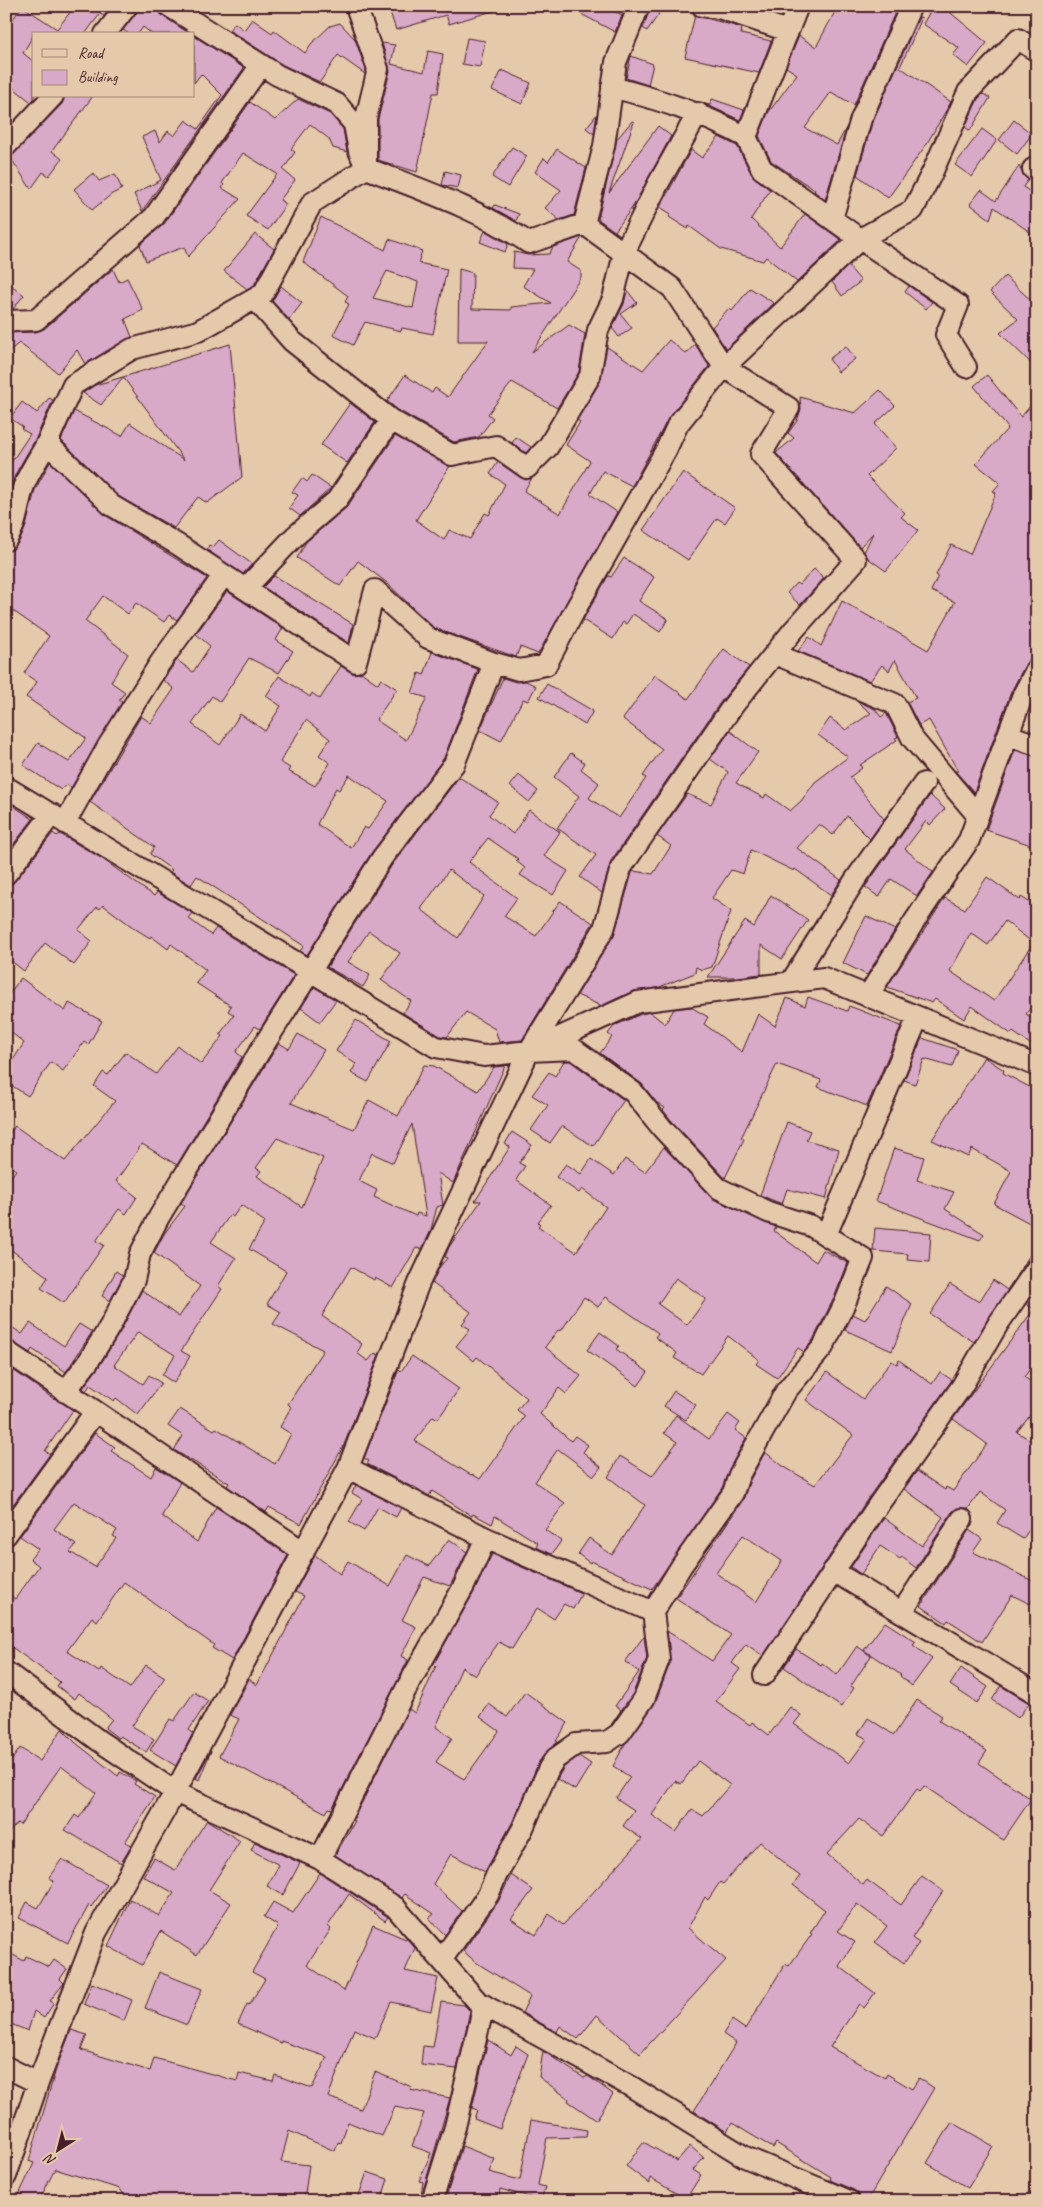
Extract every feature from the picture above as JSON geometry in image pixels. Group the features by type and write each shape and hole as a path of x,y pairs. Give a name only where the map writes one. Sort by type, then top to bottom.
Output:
{"street":[{"path":"107,32 127,6"},
{"path":"169,6 277,75 337,104 354,124 359,151 366,168 450,200 499,223 530,243 584,224"},
{"path":"356,6 378,69 366,118 366,168"},
{"path":"584,224 604,146 616,62 639,6"},
{"path":"702,6 720,8 788,31"},
{"path":"746,137 798,6"},
{"path":"832,219 861,119 911,6"},
{"path":"48,443 112,505 224,575 356,662 375,590 428,638 519,670 546,665 666,450 678,424 724,367 860,239 913,210 968,92 1018,39 1037,51"},
{"path":"6,321 36,320 154,217 261,65"},
{"path":"612,86 662,100 698,113 746,137 762,169 860,239 958,305 946,335 966,367"},
{"path":"6,146 51,98"},
{"path":"255,299 292,341 391,420 452,455 496,446 527,468 548,447 590,376 598,330 612,299 624,254 658,184 698,113"},
{"path":"6,540 12,532 20,508 22,490 48,443 73,385 132,349 198,331 263,294 312,203 366,168"},
{"path":"7,2175 38,2084 96,1933 175,1792 348,1468 419,1284 529,1051 604,929 621,868 732,707 856,560 761,454 789,408 724,367 672,288 584,224"},
{"path":"245,589 295,536 338,500 391,420"},
{"path":"6,874 58,818 108,746 160,663 224,575"},
{"path":"775,654 895,704 912,738 978,816"},
{"path":"65,1392 88,1362 110,1326 134,1280 140,1254 159,1217 260,1050 382,858 454,764 494,662"},
{"path":"868,996 914,922 969,840 1022,697 1037,668"},
{"path":"1008,735 1037,745"},
{"path":"792,982 855,880 924,783"},
{"path":"6,787 436,1047 484,1056 574,1049 633,1092 662,1128 718,1188 768,1212 811,1226 863,1258 845,1303 822,1347 786,1391 738,1475 733,1493 682,1565 653,1612 660,1659 644,1699 620,1733 607,1742 576,1744 555,1759 549,1768 524,1828 497,1874 488,1895 442,1959"},
{"path":"529,1051 638,1002 824,978 1037,1066"},
{"path":"826,1236 918,1017"},
{"path":"764,1675 833,1570 962,1386 998,1324 1037,1268"},
{"path":"6,1351 304,1552"},
{"path":"6,1535 95,1412"},
{"path":"348,1468 486,1538 653,1612"},
{"path":"902,1612 962,1519"},
{"path":"320,1859 392,1716 464,1586 486,1538"},
{"path":"833,1570 1037,1694"},
{"path":"6,1672 98,1740 175,1792 320,1859 395,1907 478,2002 632,2087 745,2157 849,2201"},
{"path":"432,2201 455,2127 484,2005"},
{"path":"6,2067 38,2084"}],"building":[{"path":"22,6 57,29 75,6 112,6 104,16 100,14 86,32 32,32 32,37 23,53 32,60 32,98 34,99 31,102 6,82 6,29"},
{"path":"139,6 157,6 163,16 187,32 149,32 143,27 139,32 126,32 123,30"},
{"path":"397,6 495,6 496,10 449,24 446,15 396,30 389,9"},
{"path":"566,6 604,6 622,15 615,32"},
{"path":"838,6 898,6 854,105 831,92 805,128 837,145 847,126 825,200 815,190 771,161 759,136 768,113 797,74 786,67 799,36 816,47"},
{"path":"933,6 941,6 946,9 987,43 968,67 953,55 959,48 923,24"},
{"path":"650,8 659,14 647,31 643,28"},
{"path":"695,15 742,28 741,34 771,41 759,73 685,57"},
{"path":"919,17 922,18 900,67 951,102 926,145 888,198 857,175 872,123"},
{"path":"252,19 272,33 274,30 305,53 311,44 330,26 340,23 355,39 366,70 365,74 338,55 320,82 283,65 229,30 235,23 244,30"},
{"path":"195,37 244,68 142,211 134,194 161,180 142,137 155,131 160,142 168,131 174,136 186,120 198,129 222,95 201,74 195,82"},
{"path":"467,38 485,41 480,67 462,64"},
{"path":"382,43 395,45 391,64 424,72 428,51 443,54 438,93 433,93 417,172 378,160 378,119 390,71"},
{"path":"631,56 653,64 648,85 626,78"},
{"path":"502,70 531,83 522,104 492,90"},
{"path":"983,94 990,98 970,131 965,127 978,99"},
{"path":"64,98 92,98 52,151 62,159 49,176 43,172 31,189 10,157 62,104"},
{"path":"298,99 330,114 343,129 347,152 333,148 329,139 310,124 291,149 295,152 283,170 295,180 280,200 286,204 268,230 246,216 277,174 243,153 222,183 224,185 222,188 240,199 188,257 184,247 146,261 140,245 164,224 250,102 275,120"},
{"path":"712,99 744,110 740,120 705,104 710,105"},
{"path":"597,114 594,134 586,128"},
{"path":"1014,120 1032,134 1017,154 999,140"},
{"path":"632,121 634,122 609,193 658,126 671,136 634,205 615,231 620,235 598,219 617,139"},
{"path":"982,129 997,140 972,177 955,165"},
{"path":"719,137 737,146 752,175 770,190 751,219 780,247 805,214 841,240 797,282 766,257 763,261 721,249 689,226 688,229 669,217 671,214 660,207 691,150 702,158"},
{"path":"512,147 527,156 508,187 492,177"},
{"path":"557,149 586,168 574,215 559,220 545,208 561,190 535,172 544,158 548,162"},
{"path":"1019,166 1023,175 1028,180 1023,187 1037,196 1037,237 994,207 990,219 970,204 981,190 996,201"},
{"path":"445,171 461,175 458,188 442,185"},
{"path":"93,173 99,181 115,174 122,189 112,194 92,210 74,189"},
{"path":"495,205 519,214 516,221 493,208"},
{"path":"321,217 385,250 389,239 422,251 418,263 447,269 433,334 402,328 401,331 365,322 353,345 333,335 349,304 345,302 348,296 303,262","holes":["387,271 418,282 413,308 373,298"]},
{"path":"485,231 508,244 505,252 480,242"},
{"path":"255,234 274,249 254,285 247,289 224,271"},
{"path":"582,237 567,262 581,271 581,277 532,352 569,325 585,334 579,372 557,408 512,382 488,414 493,418 479,437 454,442 398,410 387,401 405,375 432,393 435,388 448,397 488,341 458,341 459,269 473,273 472,309 511,310 511,307 551,303 523,286 533,269 513,268 514,252 528,255 549,254 553,247"},
{"path":"848,266 861,281 842,296 832,282"},
{"path":"113,269 119,282 127,278 143,310 125,319 132,337 85,364 77,350 58,373 19,343 6,354 6,333 36,332 44,329"},
{"path":"1005,276 1037,306 1037,369 1000,333 1018,319 990,292"},
{"path":"6,281 24,295 13,309 6,309"},
{"path":"281,286 302,303 289,320 272,301"},
{"path":"909,286 932,302 926,309 905,292"},
{"path":"750,288 774,303 726,349 712,327 729,308 732,311"},
{"path":"627,290 637,303 621,314 632,328 619,337 612,328 624,304"},
{"path":"669,340 686,354 695,344 709,366 669,417 632,486 603,471 590,494 617,512 538,654 520,647 516,657 434,628 386,582 358,561 340,586 297,558 306,542 347,507 395,436 450,466 416,520 444,540 449,530 470,539 485,513 489,515 505,484 490,474 498,462 521,478 526,480 532,478 524,491 560,514 590,461 566,445 580,422 577,420 600,382 607,347 643,370"},
{"path":"230,344 242,477 207,503 198,497 174,528 118,496 61,440 74,411 122,436 130,423 184,460 123,377"},
{"path":"846,346 855,359 838,372 829,359"},
{"path":"987,375 1021,417 1037,398 1037,653 1026,663 1011,692 974,792 955,771 958,771 929,720 919,725 907,702 916,698 895,660 889,671 882,665 870,681 798,651 809,637 821,646 842,601 928,650 955,602 931,591 938,576 936,575 951,545 970,554 996,493 993,491 1000,483 976,464 1008,428 974,386"},
{"path":"123,377 101,405 83,393 95,385"},
{"path":"880,390 895,406 875,424 896,448 867,476 905,513 901,517 918,530 886,571 869,559 864,552 873,533 860,547 776,453 794,438 788,433 797,421 801,409 800,397 855,413"},
{"path":"49,398 53,400 36,438 15,475 6,507 6,470 30,434 21,429 23,427 10,418 22,402 37,413"},
{"path":"350,403 375,422 347,463 321,445"},
{"path":"516,437 531,447 526,453 512,443"},
{"path":"50,462 105,515 207,578 177,620 169,615 164,622 136,603 128,614 103,596 85,621 128,654 111,682 125,692 119,700 122,702 71,788 66,784 61,790 23,765 38,743 69,762 86,738 26,697 37,682 24,673 49,636 6,606 6,552 12,550 20,540 26,526 35,490"},
{"path":"683,472 735,508 725,523 717,518 688,560 643,530"},
{"path":"312,475 331,488 300,516 289,508 298,495 292,492 302,478 307,482"},
{"path":"219,540 252,564 243,574 207,550 209,545 213,547"},
{"path":"624,558 654,577 639,601 668,619 660,632 633,614 626,624 623,622 613,639 583,620 608,576 611,577"},
{"path":"814,569 824,578 800,605 787,593 796,583 799,585"},
{"path":"274,576 353,624 349,643 263,587"},
{"path":"227,591 283,628 276,640 293,651 279,673 249,658 220,702 212,696 192,724 220,745 240,714 265,731 281,706 266,696 279,676 310,697 312,693 320,699 341,666 354,674 361,672 378,684 381,679 397,689 376,720 406,740 427,698 412,693 419,673 424,675 432,652 478,669 444,758 372,852 307,955 300,951 304,946 197,876 191,885 170,872 172,870 150,854 154,847 90,802 141,716 151,723 174,689 163,680 177,660 193,672 210,646 196,634","holes":["306,720 330,739 319,755 330,763 315,786 288,771 290,768 280,762","349,775 388,801 368,829 364,827 351,848 317,824 336,788 339,790"]},
{"path":"724,649 749,667 722,700 611,861 602,893 580,877 596,855 557,828 579,796 554,777 571,753 585,763 581,769 599,783 589,798 619,818 646,778 643,776 662,749 623,719 655,675 688,699"},
{"path":"503,678 516,682 526,681 536,686 528,701 523,699 501,741 480,730"},
{"path":"547,684 593,711 585,725 539,697"},
{"path":"855,700 875,709 881,717 886,713 898,737 895,738 897,740 860,765 862,768 850,777 884,819 870,839 847,816 833,835 819,824 797,848 841,880 831,895 795,869 794,871 751,850 743,874 731,870 712,898 731,911 712,967 702,970 696,967 695,973 657,988 633,991 601,1006 577,995 614,935 633,871 653,874 671,846 657,836 687,794 711,804 728,772 710,759 730,731 758,752 736,783 764,798 766,794 790,811 801,801 815,782 848,757 818,735 830,718 846,730 871,713"},
{"path":"1015,750 1037,757 1037,847 986,830"},
{"path":"519,775 538,791 529,802 510,786"},
{"path":"459,777 498,802 489,815 513,834 529,810 560,832 544,856 568,871 553,895 520,875 525,868 516,861 518,859 488,838 469,862 517,898 504,916 536,936 560,901 593,923 522,1040 499,1042 495,1029 466,1012 447,1037 440,1036 403,1013 411,1001 381,980 400,953 369,931 348,962 370,975 363,987 327,967 392,865","holes":["449,870 484,896 458,938 421,909"]},
{"path":"930,795 945,809 930,825 926,821 905,849 933,872 917,896 891,879 879,897 865,887"},
{"path":"6,801 33,819 6,854"},
{"path":"53,833 57,836 60,834 101,858 154,896 157,892 192,913 188,918 211,935 216,928 294,975 260,1029 255,1026 236,1052 242,1057 177,1165 142,1144 116,1181 137,1197 126,1214 119,1209 96,1241 104,1245 64,1303 41,1288 48,1277 6,1246 6,1184 16,1170 6,1164 6,1139 15,1126 65,1161 115,1101 94,1086 103,1072 108,1075 126,1052 156,1074 178,1046 201,1064 223,1036 220,1034 234,1015 228,1011 231,1006 196,983 206,970 171,944 168,949 151,936 150,938 134,928 103,905 100,909 97,907 78,930 92,941 74,965 45,943 24,971 6,957 6,886 15,881"},
{"path":"987,877 1020,900 1021,897 1037,907 1037,999 1026,1014 1037,1021 1037,1049 1013,1032 1011,1034 972,1006 964,1019 935,999 932,1003 887,987 945,898 965,909","holes":["1005,921 1033,943 994,1001 950,971 971,933 988,945"]},
{"path":"771,895 808,920 782,959 761,945 761,974 737,977 708,977 745,921 754,927"},
{"path":"866,916 895,930 867,975 843,963"},
{"path":"21,978 65,1011 69,1003 102,1021 88,1045 84,1042 63,1071 51,1062 28,1096 6,1082 6,1071 24,1043 6,1028 6,998"},
{"path":"314,987 336,1000 320,1022 301,1008"},
{"path":"808,997 847,1011 849,1006 901,1026 867,1106 818,1087 821,1080 777,1064 741,1138 744,1139 725,1178 671,1120 663,1110 665,1108 656,1102 642,1084 600,1053 612,1037 608,1034 614,1026 650,1012 665,1024 674,1009 691,1007 708,1017 704,1024 742,1052 758,1014 775,1026 787,998 805,1006"},
{"path":"356,1020 391,1041 368,1082 351,1073 356,1064 336,1051"},
{"path":"298,1034 324,1050 291,1103 354,1129 369,1100 398,1116 424,1065 434,1066 478,1091 494,1067 505,1066 453,1183 438,1173 443,1205 437,1207 430,1233 422,1249 416,1248 393,1288 351,1267 322,1316 362,1344 357,1353 368,1361 375,1353 379,1355 344,1445 301,1524 269,1507 266,1512 227,1486 229,1483 174,1450 183,1436 168,1426 180,1409 214,1430 216,1428 275,1464 291,1434 280,1427 291,1407 288,1404 323,1350 273,1324 281,1312 267,1304 286,1271 249,1249 265,1222 241,1205 233,1217 230,1215 211,1242 236,1258 218,1286 222,1289 181,1351 190,1356 174,1383 162,1375 175,1355 138,1332 114,1365 143,1384 149,1375 161,1383 138,1415 116,1398 114,1401 90,1385 86,1391 83,1388 120,1332 142,1290 179,1317 200,1286 154,1253 164,1234 185,1206 181,1203 279,1043 289,1049","holes":["412,1124 426,1216 417,1213 416,1216 374,1197 377,1190 359,1181 372,1153 393,1163","277,1138 323,1158 302,1207 257,1176 261,1171 256,1168"]},
{"path":"922,1038 958,1050 952,1067 924,1059 915,1084 904,1080"},
{"path":"984,1057 1004,1070 1003,1073 1037,1091 1037,1227 994,1204 1011,1171 972,1149 968,1157 932,1140"},
{"path":"564,1061 570,1061 624,1100 593,1146 562,1126 550,1143 531,1130 548,1105 532,1095 549,1072 555,1076"},
{"path":"787,1122 810,1131 806,1140 839,1149 826,1199 787,1189 782,1204 760,1195"},
{"path":"512,1132 532,1145 519,1163 525,1166 516,1180 551,1205 538,1222 540,1224 538,1226 576,1252 606,1207 582,1189 579,1193 556,1177 566,1164 581,1174 591,1159 614,1175 625,1159 645,1172 664,1147 713,1199 776,1227 774,1231 816,1262 823,1250 848,1263 834,1298 813,1340 804,1352 798,1348 777,1378 756,1364 759,1360 728,1336 701,1374 674,1358 677,1353 655,1337 658,1333 606,1297 598,1307 584,1297 561,1331 558,1330 545,1347 581,1376 566,1394 559,1388 540,1414 571,1441 575,1436 588,1445 583,1452 601,1467 594,1476 558,1449 535,1482 565,1503 545,1530 561,1541 552,1554 536,1547 538,1543 495,1516 492,1524 473,1514 472,1516 432,1491 429,1496 413,1486 367,1464 369,1461 364,1458 399,1369 401,1371 412,1356 459,1389 438,1419 433,1416 415,1441 471,1475 480,1479 525,1416 517,1410 527,1398 477,1357 474,1361 456,1346 470,1329 462,1324 471,1312 432,1283 439,1268 447,1258 445,1257 449,1247 481,1201 475,1201 510,1147 505,1144","holes":["676,1278 706,1299 687,1325 658,1304"]},
{"path":"894,1148 924,1157 917,1180 954,1192 945,1209 984,1234 980,1240 876,1201"},
{"path":"875,1228 931,1233 929,1262 907,1260 908,1254 873,1251"},
{"path":"1037,1244 1037,1256 1027,1261 974,1342 930,1314 950,1284 979,1302 993,1280 1007,1290"},
{"path":"116,1271 123,1276 110,1301 102,1296"},
{"path":"886,1286 912,1304 892,1351 845,1330 853,1314 865,1320"},
{"path":"1037,1289 1037,1360 1024,1377 1037,1386 1037,1407 1017,1432 1037,1444 1037,1517 1023,1539 997,1523 1005,1510 980,1492 968,1509 957,1508 952,1512 916,1568 902,1557 900,1559 880,1546 861,1574 859,1573 851,1567 884,1518 922,1546 943,1517 904,1489 917,1471 945,1490 946,1487 953,1491 987,1444 953,1419 1034,1309 1026,1304"},
{"path":"6,1323 22,1334 30,1323 64,1346 79,1324 92,1332 66,1372 32,1349 30,1353 6,1339"},
{"path":"600,1332 619,1346 616,1349 648,1372 638,1386 587,1350"},
{"path":"899,1360 932,1384 940,1372 952,1380 869,1497 763,1656 746,1644 732,1663 740,1669 716,1701 750,1725 752,1722 769,1735 790,1707 801,1715 794,1724 849,1763 867,1739 858,1734 868,1718 894,1735 917,1700 942,1716 939,1721 987,1751 979,1763 1031,1799 1003,1840 924,1786 920,1791 917,1789 883,1836 859,1819 827,1854 863,1885 867,1880 901,1905 922,1876 943,1891 912,1938 919,1943 904,1963 875,1942 887,1926 857,1904 838,1931 855,1942 839,1966 875,1993 864,2008 859,2004 830,2047 885,2078 887,2074 912,2089 919,2078 934,2088 867,2201 861,2201 859,2194 854,2190 830,2180 831,2177 776,2143 773,2148 732,2123 727,2132 694,2111 736,2043 723,2034 732,2020 745,2029 785,1964 789,1966 812,1934 810,1933 825,1910 793,1885 800,1876 760,1842 723,1884 720,1882 708,1900 705,1897 688,1928 726,1960 640,2054 597,2015 578,2039 560,2026 557,2032 522,2013 530,1996 477,1963 463,1951 498,1902 511,1875 533,1890 511,1919 536,1935 549,1914 563,1925 642,1839 623,1826 634,1810 616,1798 630,1777 613,1766 625,1744 655,1703 670,1663 667,1631 712,1661 731,1635 676,1598 743,1500 750,1480 765,1452 783,1466 815,1485 853,1435 806,1400 827,1372 863,1399 891,1361 897,1364","holes":["743,1535 782,1561 756,1602 716,1573","698,1761 730,1785 703,1816 692,1809 676,1832 652,1815 675,1781 681,1784"]},
{"path":"6,1365 73,1410 45,1451 50,1454 6,1514"},
{"path":"674,1391 696,1405 686,1420 664,1406"},
{"path":"728,1414 740,1423 735,1430 746,1438 729,1469 722,1488 652,1589 591,1561 590,1563 578,1554 589,1538 612,1555 645,1505 608,1477 620,1456 652,1476 677,1442 664,1433 676,1415 709,1439"},
{"path":"95,1433 115,1447 111,1451 151,1477 156,1467 180,1482 162,1516 197,1542 216,1507 288,1555 232,1660 212,1648 214,1645 124,1582 97,1621 92,1617 67,1651 99,1672 101,1668 130,1688 146,1665 165,1677 132,1726 154,1739 146,1752 120,1736 118,1738 105,1728 112,1719 79,1693 75,1699 57,1686 60,1682 6,1643 6,1592 15,1599 39,1566 30,1559 38,1549 20,1536","holes":["74,1502 117,1530 113,1536 116,1538 95,1567 70,1552 76,1545 54,1529"]},
{"path":"356,1485 401,1508 396,1517 378,1507 364,1531 349,1522 362,1499 352,1493"},
{"path":"969,1530 982,1539 973,1552 1037,1583 1037,1589 1030,1604 1012,1595 982,1642 948,1620 946,1623 921,1606"},
{"path":"449,1539 467,1552 450,1586 424,1577 402,1620 416,1627 401,1656 408,1660 332,1809 329,1808 326,1813 219,1756 239,1719 230,1715 249,1679 257,1685 304,1596 295,1592 315,1555 340,1574 348,1561 390,1586 407,1555 429,1566"},
{"path":"492,1554 581,1593 581,1595 573,1609 564,1604 554,1619 537,1608 512,1649 499,1642 475,1676 462,1667 436,1727 452,1738 436,1762 464,1779 499,1731 480,1717 489,1704 507,1717 525,1692 568,1723 556,1741 558,1742 548,1750 539,1762 512,1823 485,1872 451,1854 433,1884 462,1911 445,1935 429,1918 434,1914 405,1894 402,1898 335,1855 355,1821 353,1820 409,1709 415,1713 436,1666 433,1665 474,1592"},
{"path":"885,1622 916,1642 913,1645 932,1659 912,1686 901,1675 864,1650"},
{"path":"644,1636 647,1658 633,1693 611,1725 621,1710 615,1706 639,1672 625,1662"},
{"path":"857,1646 871,1656 851,1686 854,1688 841,1707 784,1667 796,1649 821,1665 822,1663 837,1675"},
{"path":"961,1668 988,1687 977,1703 950,1685"},
{"path":"1001,1686 1029,1703 1018,1718 992,1700"},
{"path":"194,1692 208,1701 189,1730 193,1733 176,1766 150,1750 170,1719 174,1721"},
{"path":"62,1729 76,1743 118,1776 120,1772 136,1781 134,1784 155,1797 125,1842 132,1845 121,1863 65,1830 75,1815 79,1818 96,1793 61,1766 20,1825 17,1823 6,1837 6,1769 20,1748 40,1761"},
{"path":"211,1751 199,1780 196,1778"},
{"path":"579,1756 591,1764 575,1790 557,1779 564,1767"},
{"path":"207,1820 240,1841 209,1890 231,1903 197,1955 161,1931 142,1965 108,1946 130,1899 159,1916 174,1893 143,1876 154,1858 175,1870"},
{"path":"255,1842 300,1863 283,1895 267,1886 279,1865 251,1850"},
{"path":"62,1859 107,1885 91,1907 89,1905 68,1943 19,1918 27,1902 38,1908 54,1881 49,1877"},
{"path":"320,1873 388,1917 385,1921 349,1894 328,1926 331,1929 307,1965 344,1991 373,1925 408,1940 415,1948 405,1971 438,1978 431,2011 391,2002 375,2038 354,2029 328,2097 361,2109 375,2072 412,2087 410,2090 450,2098 420,2201 423,2182 419,2181 431,2153 412,2146 424,2113 395,2107 382,2136 348,2122 341,2143 338,2142 335,2151 289,2131 281,2162 309,2165 304,2201 280,2198 279,2201 128,2201 120,2189 55,2169 39,2201 16,2201 34,2163 29,2161 56,2069 71,2030 87,2035 81,2050 150,2071 154,2058 237,2081 239,2073 273,2081 275,2075 312,2088 327,2057 281,2041 281,2043 238,2024 247,2004 249,2005 265,1979 252,1972 278,1926 264,1917 273,1902 293,1913"},
{"path":"6,1951 24,1961 26,1956 49,1967 54,1960 67,1969 60,1979 64,1983 50,2001 54,2003 44,2018 34,2011 28,2031 6,2022"},
{"path":"159,1972 202,1989 187,2025 145,2008"},
{"path":"92,1983 132,2000 124,2021 84,2004"},
{"path":"441,2002 464,2005 470,2011 457,2069 421,2065 423,2046 433,2047"},
{"path":"488,2040 511,2055 516,2046 528,2054 500,2129 474,2119 477,2110 472,2108"},
{"path":"543,2051 584,2078 588,2076 613,2094 596,2120 568,2101 569,2099 539,2077"},
{"path":"531,2120 587,2130 586,2137 547,2138 538,2185 545,2187 541,2200 500,2189 499,2201 445,2201 462,2146 495,2159 489,2172 520,2180"},
{"path":"952,2122 993,2146 968,2188 927,2163"},
{"path":"643,2143 677,2161 690,2146 704,2158 693,2170 701,2175 686,2199 650,2178 650,2184 626,2166"},
{"path":"367,2172 388,2179 381,2201 357,2201"}]}
